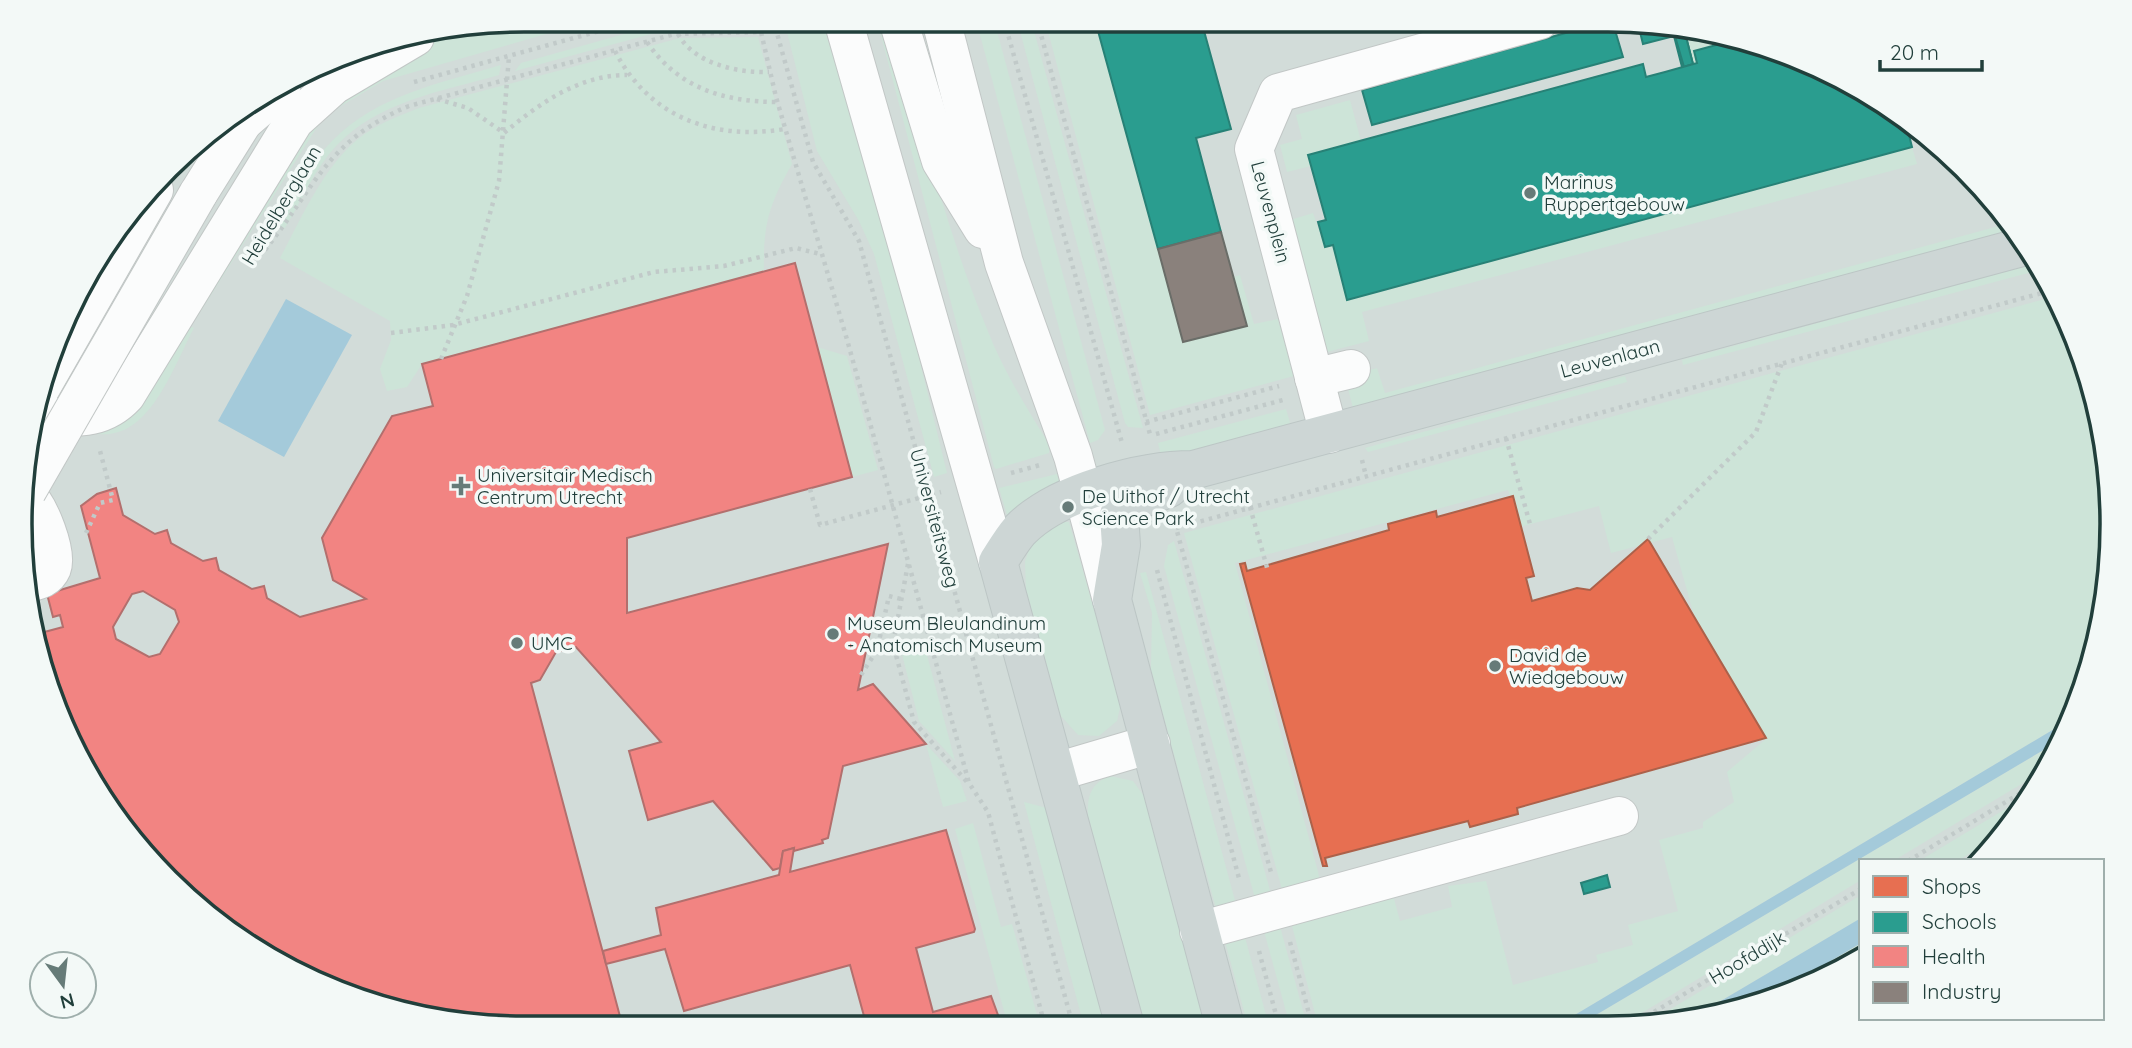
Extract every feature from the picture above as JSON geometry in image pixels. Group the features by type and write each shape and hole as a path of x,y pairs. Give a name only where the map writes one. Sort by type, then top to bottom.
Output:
{"main road":[{"name":"Leuvenlaan","path":"1083,494 1162,461 1329,434 2016,249"},
{"name":"Leuvenlaan","path":"1112,600 1121,545 1118,516 1124,505 1135,500 1162,461"},
{"path":"1083,494 1040,513 1020,531 998,562 1122,1016"},
{"path":"1112,600 1222,1016"}],"street":[{"path":"846,32 998,562"},
{"path":"902,32 941,161 1004,263"},
{"path":"944,32 1004,263 1073,456 1112,600"},
{"name":"Leuvenplein","path":"1329,434 1254,149 1278,93 1497,32"},
{"name":"Heidelberglaan","path":"44,416 99,415 115,407 126,396 294,121 334,85 396,48"},
{"path":"34,481 242,120"},
{"path":"66,343 138,218"},
{"path":"1315,382 1351,369"},
{"path":"33,501 40,511 54,560 51,570 43,579 35,581"},
{"path":"1056,772 1151,744"},
{"path":"1199,930 1619,816"}],"path":[{"path":"408,84 596,32"},
{"path":"265,250 331,159 363,128 410,106 678,34 761,32 769,72 969,783"},
{"name":"Universiteitsweg","path":"776,32 813,162 859,241 1070,1016"},
{"path":"1040,32 1146,422 1162,461 1177,528 1309,1016"},
{"path":"678,34 684,45 721,65 744,72 769,72"},
{"path":"647,42 668,69 706,92 724,98 778,102"},
{"path":"615,51 627,75 653,99 693,123 714,130 739,132 785,129"},
{"path":"441,359 467,296 499,181 509,56"},
{"path":"504,133 558,94 584,81 627,75"},
{"path":"436,99 468,108 504,133"},
{"path":"391,333 453,325 654,272 724,266 796,248 821,254"},
{"path":"1177,528 2043,293"},
{"path":"1648,539 1756,432 1782,363"},
{"path":"1146,422 1315,382"},
{"path":"1162,461 1315,382"},
{"path":"1506,438 1530,524"},
{"path":"1122,443 1132,441"},
{"path":"100,503 113,500 97,442 107,443"},
{"path":"810,489 820,525 929,495"},
{"path":"1250,507 1268,571"},
{"path":"908,563 892,644 914,722 969,783 988,813 1042,1016"},
{"path":"861,675 877,650 889,596 901,599"},
{"path":"1911,859 2020,794"},
{"name":"Hoofddijk","path":"1650,1014 1859,890"}],"shaded area":[{"name":"De Uithof / Utrecht Science Park","path":"1608,32 1672,36 1735,48 1796,69 1854,97 1908,133 1956,176 1999,224 2050,306 2084,397 2099,492 2096,588 2084,651 2074,682 2050,742 2035,770 1999,824 1968,859 1859,859 1859,948 1826,966 1735,1000 1640,1015 524,1016 468,1013 92,761 58,682 41,620 32,524 36,460 48,397 82,306 133,224 176,176 224,133 306,82 397,48 492,33"}],"green space":[{"path":"553,32 383,81 324,116 201,311 186,305 313,112 421,43 492,33"},
{"path":"631,32 658,32 515,71 521,63"},
{"path":"787,32 826,32 893,251 947,473 934,477 874,254 859,221 817,151"},
{"path":"880,32 893,32 934,176 972,292 993,345 1050,446 1049,453 996,469"},
{"path":"979,32 997,32 1105,430 1098,440 1090,443"},
{"path":"1020,32 1034,32 1143,428 1128,427"},
{"path":"1048,32 1098,32 1183,342 1246,326 1233,277 1240,275 1254,324 1278,319 1294,376 1150,415"},
{"path":"758,37 792,164 769,215 764,271 422,364 407,387 387,391 380,369 391,340 390,321 280,258 330,169 358,139 390,120 419,108 680,38"},
{"path":"1678,37 1719,44 1694,51 1697,63 1686,66"},
{"path":"501,65 499,75 413,100 372,118 354,130 322,164 285,228 275,226 316,160 350,125 389,101 411,92"},
{"path":"1350,100 1361,141 1308,155 1311,166 1287,172 1280,145 1302,139 1296,115"},
{"path":"1912,147 1917,164 1362,312 1369,341 1323,353 1287,221 1313,213 1325,247 1333,245 1347,299"},
{"path":"2000,226 2005,233 1353,408 1345,377 1377,368 1385,393"},
{"path":"2027,266 2031,272 1683,365 1682,360"},
{"path":"2046,299 2063,336 2084,397 2096,460 2100,524 2091,620 2074,682 2056,728 1573,1016 1316,1016 1291,922 1393,895 1400,921 1452,907 1448,886 1486,881 1513,985 1598,962 1596,955 1633,945 1628,925 1678,911 1659,840 1703,828 1703,822 1734,802 1727,772 1766,739 1695,619 1672,537 1611,553 1599,506 1519,527 1508,490 1235,563 1321,883 1283,893 1184,533"},
{"path":"183,323 194,328 158,398 132,425 116,433 98,434 105,415"},
{"path":"817,347 847,356 878,470 852,477"},
{"path":"1625,376 1627,382 1368,452 1365,448"},
{"path":"1286,409 1291,426 1162,459 1158,443"},
{"path":"1057,474 1060,485 1008,518 999,488"},
{"path":"1060,522 1069,522 1121,703 1117,721 1099,736 1078,735 1061,716 1026,589 1025,562 1032,540"},
{"path":"1174,541 1305,1016 1287,1016 1164,566 1168,545"},
{"path":"1146,572 1266,1016 1245,1016 1151,670 1152,613 1140,573"},
{"path":"923,640 955,761 919,721 901,650"},
{"path":"926,744 960,781 967,801 943,807"},
{"path":"2047,748 2029,779 1896,859 1860,859"},
{"path":"1110,776 1133,781 1146,799 1204,1016 1142,1016 1088,815 1088,802 1094,786"},
{"path":"1024,802 1047,808 1103,1016 1081,1016"},
{"path":"2012,805 1979,848 1960,859 1922,859"},
{"path":"973,823 1001,927 1012,924 1037,1016 1005,1016 955,829"},
{"path":"1859,859 1859,881 1638,1015 1594,1016"},
{"path":"1859,896 1859,919 1715,1005 1665,1013"},
{"path":"1859,944 1859,948 1854,951 1812,972"}],"water":[{"path":"286,299 352,335 284,457 218,421"},
{"path":"2056,728 2047,748 1594,1016 1573,1016"},
{"path":"1859,919 1859,944 1812,972 1766,990 1715,1005"}],"building: Shops":[{"name":"David de Wiedgebouw","path":"1513,496 1534,576 1526,578 1532,601 1577,588 1590,590 1648,539 1766,738 1517,808 1518,814 1470,827 1468,821 1325,858 1327,866 1323,866 1240,564 1245,563 1247,571 1389,530 1388,524 1436,511 1437,517"}],"building: Schools":[{"path":"1098,32 1204,32 1231,129 1196,138 1221,232 1158,249"},
{"path":"1569,32 1616,32 1623,57 1372,125 1362,90"},
{"path":"1640,33 1673,36 1643,44"},
{"path":"1674,36 1686,38 1693,64 1682,67"},
{"path":"1675,36 1686,38 1693,64 1684,67"},
{"name":"Marinus Ruppertgebouw","path":"1719,44 1735,48 1826,82 1908,133 1912,147 1347,300 1333,245 1325,247 1318,222 1326,220 1308,155 1643,64 1646,77 1665,72 1697,63 1694,51"},
{"path":"1607,875 1610,887 1584,894 1581,883"}],"building: Health":[{"name":"UMC","path":"795,263 852,477 627,538 627,613 888,544 858,690 873,684 926,744 843,766 828,838 822,840 823,843 794,851 794,848 783,851 780,868 773,870 713,801 648,820 629,751 661,742 576,647 556,652 540,680 531,683 620,1016 492,1015 428,1007 397,1000 336,979 278,951 224,915 199,894 133,824 82,742 48,651 44,632 63,627 60,615 53,617 47,594 100,578 81,506 97,494 116,488 123,515 155,534 167,530 171,543 203,561 216,558 219,570 252,589 264,586 267,598 300,617 366,599 333,580 322,538 392,416 433,406 422,364","holes":["143,591 175,610 179,622 160,654 149,657 116,639 113,627 132,594"]},
{"path":"946,830 975,929 974,932 916,948 933,1012 991,996 998,1016 864,1016 850,965 684,1011 665,949 606,964 603,951 661,935 656,908 779,875 783,851 794,848 790,872"}],"building: Industry":[{"path":"1221,232 1247,326 1183,342 1158,249"}],"place":[{"name":"Marinus Ruppertgebouw","path":"1530,193"},
{"name":"Universitair Medisch Centrum Utrecht","path":"461,486"},
{"name":"De Uithof / Utrecht Science Park","path":"1068,507"},
{"name":"Museum Bleulandinum - Anatomisch Museum","path":"833,634"},
{"name":"UMC","path":"517,643"},
{"name":"David de Wiedgebouw","path":"1495,666"}]}
